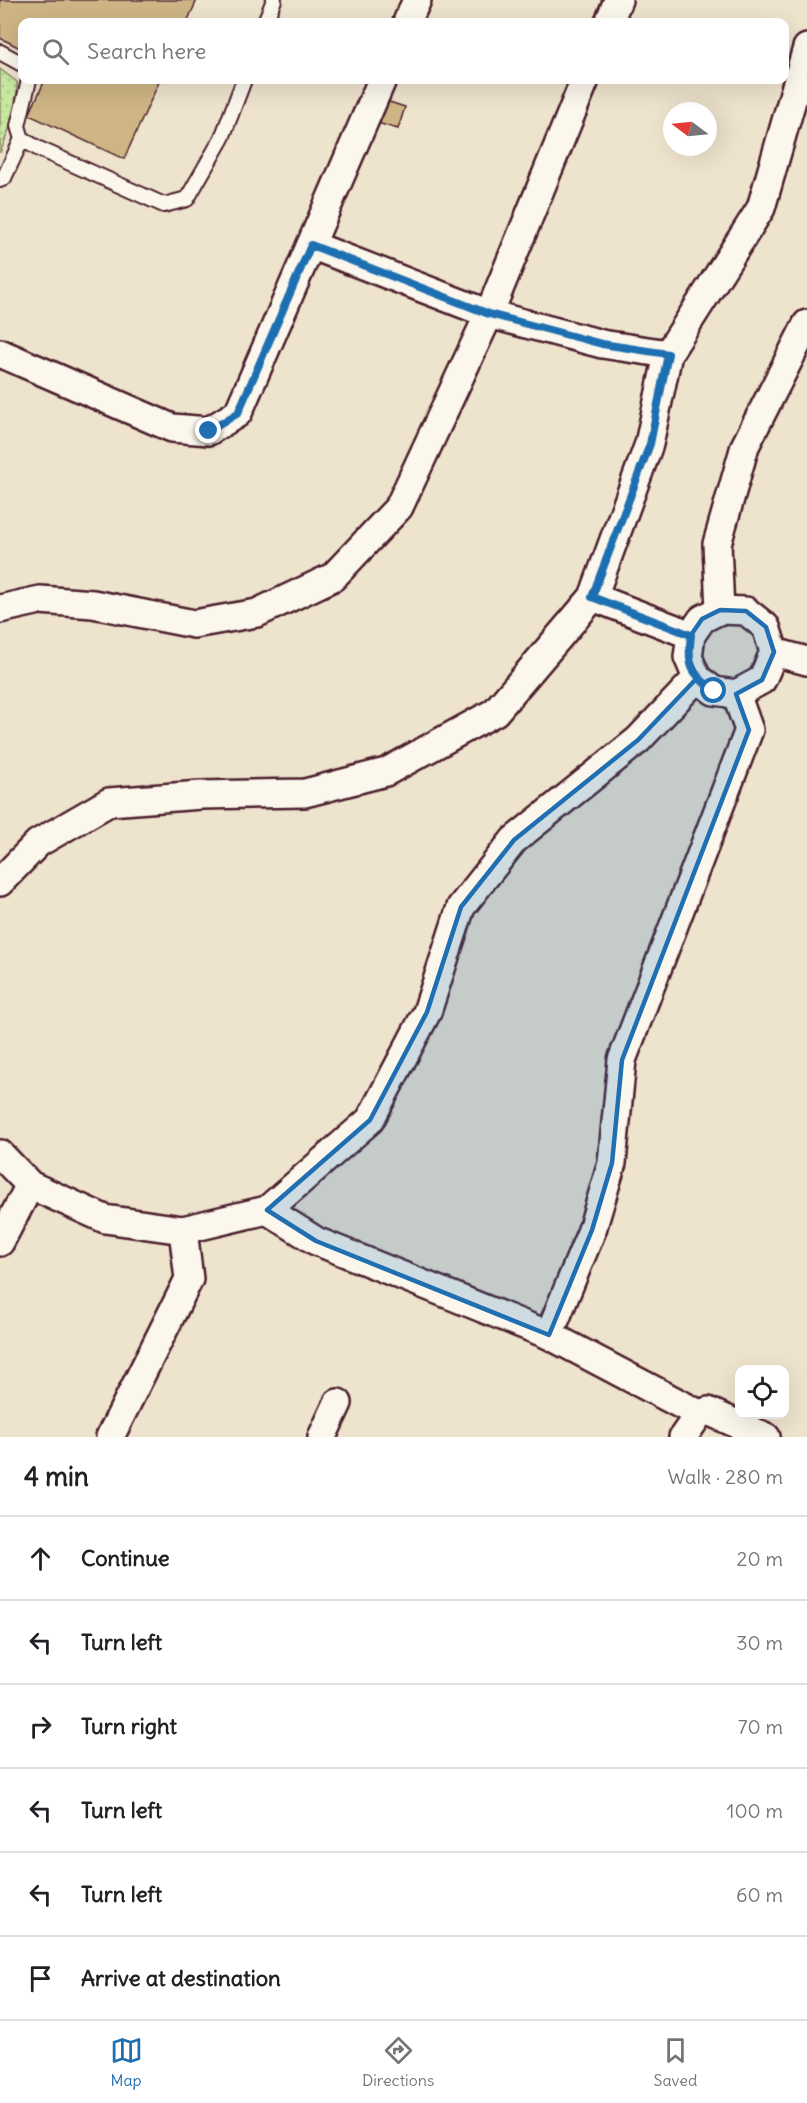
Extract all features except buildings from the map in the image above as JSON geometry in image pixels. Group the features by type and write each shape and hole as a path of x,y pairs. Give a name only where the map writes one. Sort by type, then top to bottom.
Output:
{"street":[{"path":"409,18 417,0"},
{"path":"611,18 618,0"},
{"path":"0,882 38,843 109,802 201,795 304,793 386,771 495,712 592,597 650,444 668,354 761,208 807,48"},
{"path":"0,353 172,428 209,431 238,413 380,84"},
{"path":"0,609 40,600 93,604 194,624 257,613 333,576 399,507 489,314 583,84"},
{"path":"311,245 489,314 602,344 668,354"},
{"path":"720,610 717,544 745,446 807,324"},
{"path":"592,597 691,635"},
{"path":"720,610 746,611 753,616 766,627 774,652 762,680 736,693 714,691 697,678 688,657 691,635 702,619 720,610"},
{"path":"774,652 807,661"},
{"path":"0,1154 30,1185 105,1219 183,1230 267,1210 370,1120 427,1012 461,907 514,840 638,740 697,678"},
{"path":"549,1335 592,1230 612,1163 622,1060 749,730 736,693"},
{"path":"0,1242 30,1185"},
{"path":"267,1210 316,1241 549,1335 699,1414"},
{"path":"110,1437 189,1279 183,1230"},
{"path":"322,1437 338,1403"},
{"path":"683,1437 699,1414 708,1411 766,1437"}],"lane":[{"path":"267,18 274,0"},
{"path":"0,52 18,62"},
{"path":"0,180 4,178 22,139 18,126 28,84"},
{"path":"22,139 39,149 165,205 187,199 222,138 242,84"}],"highlighted area":[{"path":"720,610 746,611 766,627 774,652 762,680 736,694 749,730 622,1060 612,1163 592,1230 549,1335 316,1241 267,1210 370,1120 427,1012 461,907 514,840 638,740 697,678 688,657 691,635 702,619"}],"green space":[{"path":"0,69 17,82 16,111 0,153"}],"route":[{"path":"209,431 238,413 311,245 489,314 602,344 668,354 650,444 592,597 691,635 688,657 697,678 714,691"}]}
